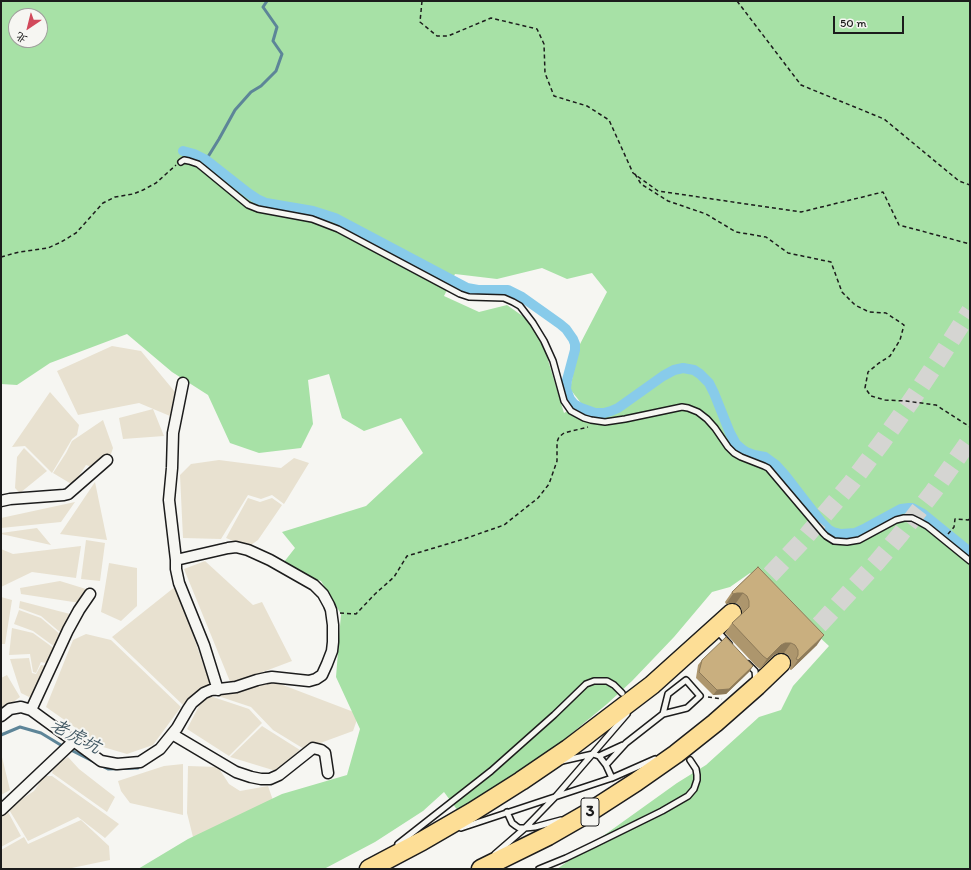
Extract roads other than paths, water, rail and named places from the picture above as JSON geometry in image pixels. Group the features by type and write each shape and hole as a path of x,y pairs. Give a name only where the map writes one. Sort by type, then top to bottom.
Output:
{"highway":[{"path":"369,869 472,812 545,766 591,732 625,698 652,684 732,613"},
{"name":"3","path":"479,869 524,848 588,813 636,782 692,742 757,686 781,663"}],"street":[{"path":"183,383 173,432 169,500 176,569 179,583 204,645 218,690"},
{"path":"1,501 68,494 107,460"},
{"path":"1,716 10,709 21,708 31,710 72,743 101,761 117,764 140,762 160,749 172,734 192,703 204,693 212,690 236,687 272,677 313,681 324,672 332,651 333,632 329,605 323,594 314,585 270,560 248,550 236,547 176,560"},
{"path":"31,710 68,630 90,594"},
{"path":"172,734 236,772 251,777 266,779 279,775 313,748 321,750 325,753 328,773"},
{"path":"1,810 72,743"}],"lane":[{"path":"180,162 184,160 198,164 248,205 258,209 312,219 338,229 460,294 469,297 504,298 520,306 544,341 553,361 564,400 571,410 584,418 605,422 682,407 688,408 698,412 707,419 734,453 768,468 823,533 834,541 847,542 859,540 896,520 912,518 927,526 970,561"},
{"path":"712,632 720,634 733,648"},
{"path":"743,659 755,671 757,686"},
{"path":"606,765 626,743 663,714 687,708 700,696 686,680 668,694 663,714"},
{"path":"369,869 491,771 554,715 586,684 594,681 607,681 614,685 625,698"},
{"path":"479,869 525,828 557,795 652,684"},
{"path":"457,829 612,778 692,742"},
{"path":"599,756 626,743"},
{"path":"545,766 593,754 599,756 606,765 612,778"},
{"path":"539,869 593,846 688,796 694,789 697,780 696,769 690,760"},
{"path":"507,812 512,823 519,828 535,827 588,813"},
{"path":"422,841 450,831"}],"waterway":[{"path":"206,160 235,110 251,92 261,86 276,71 282,54 273,41 277,27 263,7 267,1"},
{"path":"183,151 194,154 206,160 248,193 266,203 313,211 335,218 467,288 478,290 508,290 522,297 560,324 566,329 573,339 575,350 566,389 570,399 574,404 581,408 595,413 611,411 618,408 663,376 674,370 683,368 694,370 709,383 736,444 746,452 765,457 776,465 829,530 841,534 855,533 901,509 912,508 923,514 970,552"},
{"name":"老虎坑","path":"1,735 20,727 41,733 64,747"},
{"name":"老虎坑","path":"69,749 108,769 138,768"}],"tunnel":[{"path":"732,613 802,541 852,482 911,401 970,311"},
{"path":"781,663 822,622 877,562 933,492 970,440"}]}
